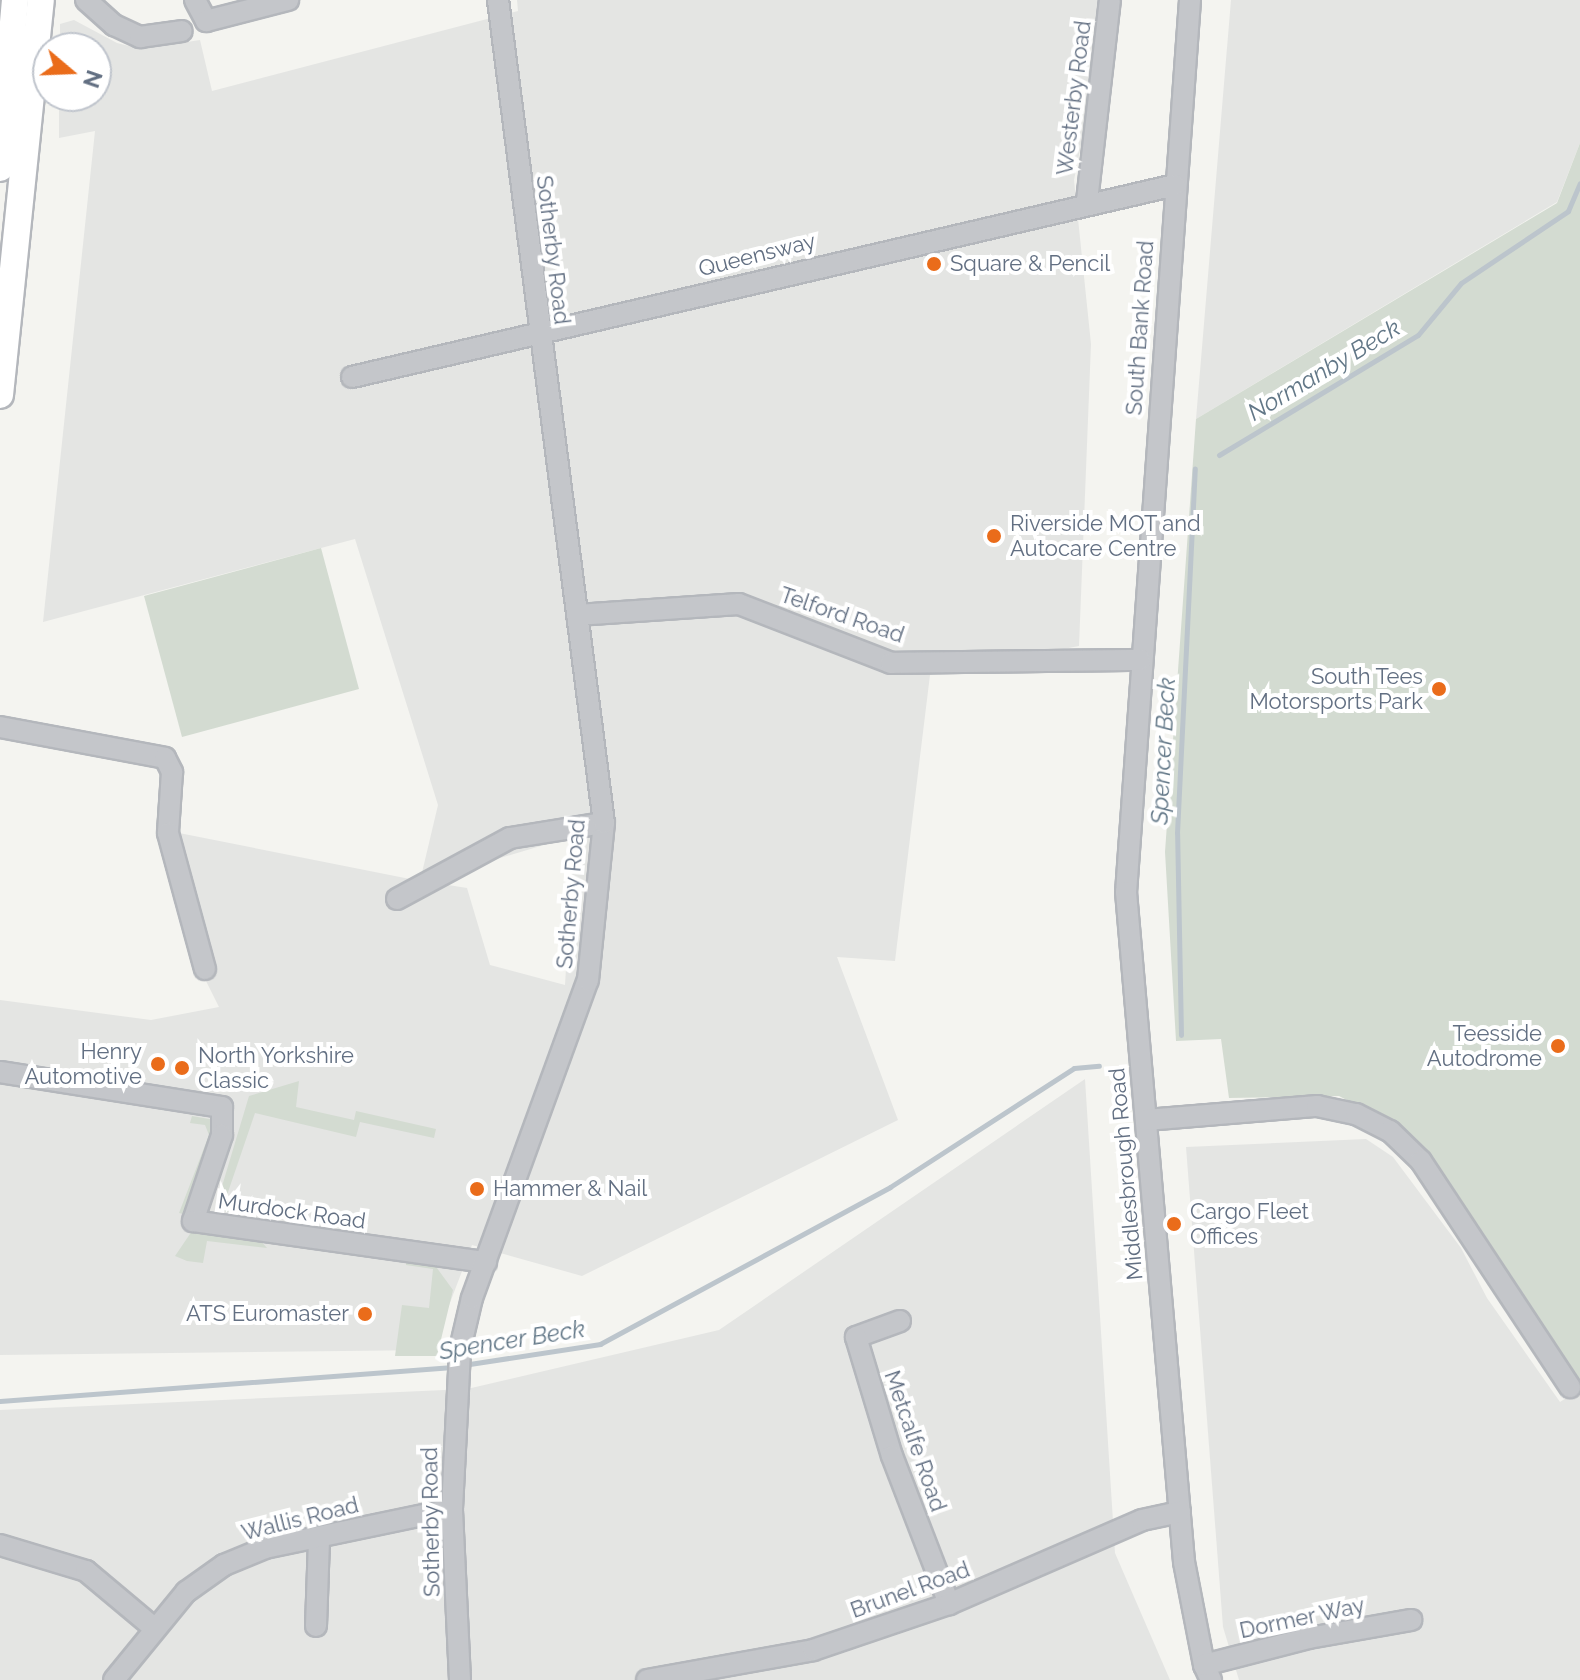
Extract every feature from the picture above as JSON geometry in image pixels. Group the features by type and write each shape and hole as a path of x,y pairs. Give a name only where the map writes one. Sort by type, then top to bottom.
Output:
{"main road":[{"path":"0,168 15,0"},
{"path":"0,395 41,0"}],"street":[{"path":"195,0 206,21 288,0"},
{"name":"Sotherby Road","path":"460,1680 452,1509 456,1379 460,1349 486,1262 588,980 604,823 498,0"},
{"name":"Westerby Road","path":"1087,201 1110,0"},
{"name":"South Bank Road","path":"1140,660 1190,0"},
{"path":"83,2 140,37 182,31"},
{"name":"Queensway","path":"352,377 1087,201 1175,185"},
{"name":"Telford Road","path":"577,615 739,604 891,663 1140,660"},
{"name":"Middlesbrough Road","path":"1140,660 1126,892 1180,1512 1208,1672"},
{"path":"0,727 165,758 172,772 168,833 205,969"},
{"path":"397,899 510,838 604,823"},
{"name":"Murdock Road","path":"0,1072 222,1107 222,1135 193,1221 486,1262"},
{"path":"1146,1120 1317,1106 1356,1114 1390,1131 1421,1161 1570,1387"},
{"name":"Metcalfe Road","path":"900,1321 856,1337 892,1456 949,1604"},
{"name":"Wallis Road","path":"114,1680 153,1627 186,1592 224,1565 265,1548 452,1509"},
{"name":"Brunel Road","path":"647,1680 813,1650 949,1604 1142,1520 1180,1512"},
{"path":"316,1626 319,1538"},
{"path":"0,1545 86,1571 153,1627"},
{"name":"Dormer Way","path":"1208,1672 1309,1638 1411,1620"}],"shaded area":[{"path":"517,0 1110,0 1074,180 1091,344 1079,646 930,675 895,961 837,957 898,1120 582,1276 472,1245 432,1350 0,1355 0,1000 151,1020 219,1007 200,969 169,831 420,881 438,805 355,539 43,622 95,131 59,138 59,112 112,112 112,40 141,49 200,40 212,91 518,11","holes":["574,836 565,985 490,965 467,888 423,881"]},
{"path":"1231,0 1580,0 1580,143 1557,202 1196,419"},
{"path":"74,20 96,32 60,32 60,24"},
{"name":"South Tees Motorsports Park","path":"1580,143 1580,1393 1552,1339 1384,1119 1339,1096 1229,1098 1221,1039 1176,1041 1165,852 1196,419 1557,203"},
{"path":"321,548 359,689 182,737 144,596"},
{"path":"1085,1079 1115,1553 1170,1680 0,1680 0,1410 467,1389 719,1330"},
{"path":"299,1081 296,1107 354,1120 356,1111 436,1129 434,1138 360,1122 356,1137 255,1113 227,1195 231,1212 224,1211 217,1203 249,1096"},
{"path":"192,1116 215,1120 217,1126 183,1214 179,1213 209,1135 205,1125 190,1123"},
{"path":"1366,1139 1393,1157 1461,1248 1487,1298 1560,1402 1580,1389 1580,1680 1239,1680 1223,1627 1186,1147"},
{"path":"192,1231 260,1240 267,1248 207,1241 203,1263 187,1261 175,1256"},
{"path":"406,1261 434,1264 453,1290 437,1356 395,1356 402,1305 429,1308 433,1269 406,1265"}],"waterway":[{"name":"Normanby Beck","path":"1219,455 1418,335 1461,283 1568,211 1580,183"},
{"name":"Spencer Beck","path":"1181,1035 1177,833 1195,468"},
{"name":"Spencer Beck","path":"463,1365 600,1344 890,1187 1074,1068 1099,1066"},
{"name":"Spencer Beck","path":"0,1401 453,1367"}],"place":[{"name":"Square & Pencil","path":"934,264"},
{"name":"Riverside MOT and Autocare Centre","path":"994,536"},
{"name":"South Tees Motorsports Park","path":"1439,689"},
{"name":"Teesside Autodrome","path":"1558,1046"},
{"name":"Henry Automotive","path":"158,1064"},
{"name":"North Yorkshire Classic","path":"182,1068"},
{"name":"Hammer & Nail","path":"477,1189"},
{"name":"Cargo Fleet Offices","path":"1174,1224"},
{"name":"ATS Euromaster","path":"365,1314"}]}
